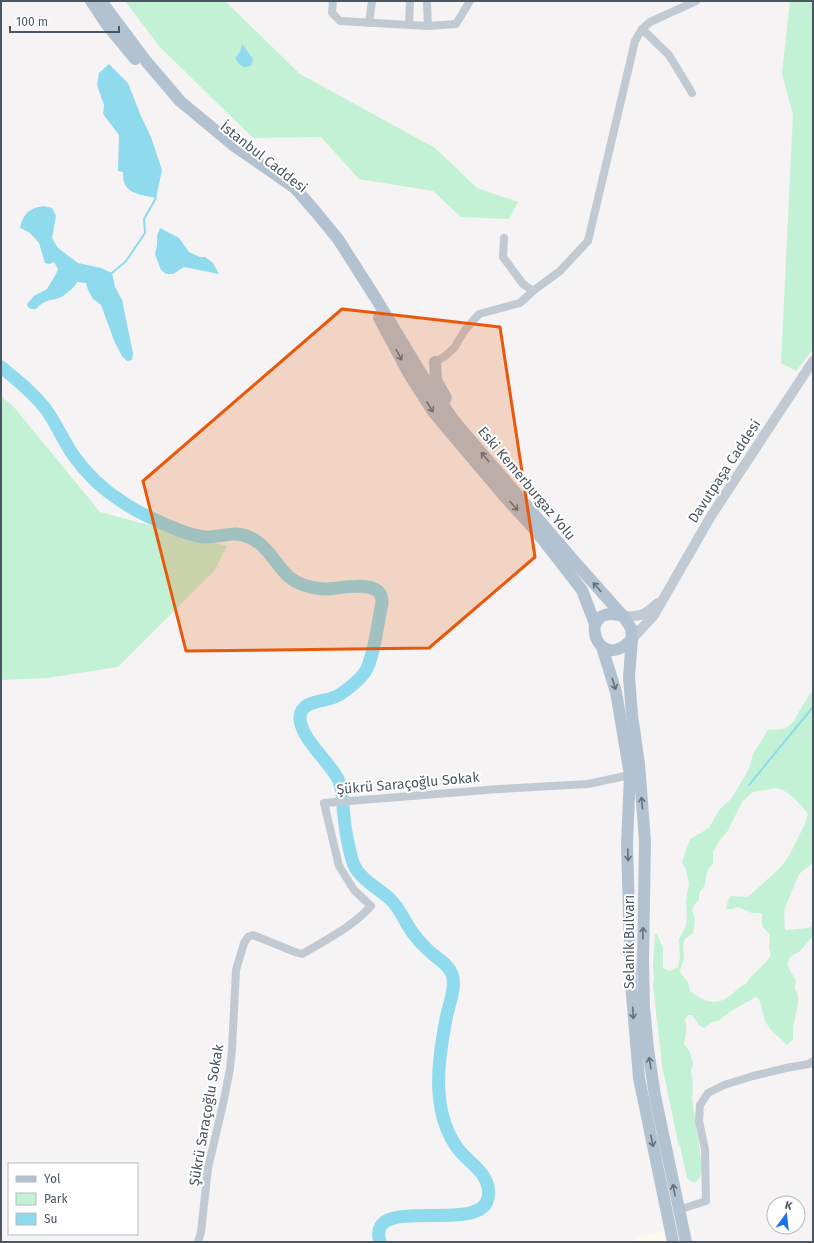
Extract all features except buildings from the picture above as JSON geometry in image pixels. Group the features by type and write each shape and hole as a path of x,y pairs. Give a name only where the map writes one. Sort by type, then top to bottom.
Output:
{"main road":[{"name":"İstanbul Caddesi","path":"91,1 107,25 170,95 180,101 224,138 295,188 316,211 342,245 376,297 415,370"},
{"name":"İstanbul Caddesi","path":"101,1 170,95"},
{"path":"415,370 435,362 436,380 445,394 455,422"},
{"name":"Eski Kemerburgaz Yolu","path":"415,370 455,422 574,561 624,616"},
{"name":"Eski Kemerburgaz Yolu","path":"415,370 434,413 504,496 536,531 582,590 595,624"},
{"path":"616,614 624,616 631,628 632,639 626,646 615,650 609,650 602,647 596,640 594,630 598,619 604,616 616,614"},
{"name":"Selanik Bulvarı","path":"632,639 629,677 632,716 639,764 645,841 643,960 644,1007 655,1096 686,1242"},
{"name":"Selanik Bulvarı","path":"602,647 616,692 630,775 627,844 631,983 639,1078 673,1242"}],"street":[{"path":"333,1 332,12 340,21 428,26 456,24 470,1"},
{"path":"369,23 372,1"},
{"path":"409,25 410,1"},
{"path":"427,1 428,26"},
{"path":"435,362 444,357 454,348 464,330 479,314 520,303 533,291 560,271 588,241 630,56 635,41 642,29 650,22 696,1"},
{"path":"642,29 668,55 692,93"},
{"path":"504,238 503,257 523,284 533,291"},
{"name":"Davutpaşa Caddesi","path":"632,639 654,615 715,510 813,361"},
{"path":"624,616 638,617 647,612 662,599"},
{"name":"Şükrü Saraçoğlu Sokak","path":"198,1242 201,1232 208,1168 230,1069 236,970 244,943 248,937 253,935 302,954 337,934 362,916 371,906 354,890 339,866 324,803 499,789 588,784 630,775"},
{"path":"678,1210 706,1201 705,1149 699,1121 700,1104 708,1093 724,1085 753,1076 809,1064 813,1061"}],"highlighted area":[{"path":"342,309 500,327 535,557 429,648 186,651 143,481"}],"shaded area":[{"path":"663,1230 665,1242 636,1242 638,1237"}],"green space":[{"path":"125,1 225,1 300,74 435,148 477,188 518,202 509,219 461,217 433,191 359,179 321,137 253,138 159,46"},
{"path":"790,1 813,1 813,349 796,371 781,363 793,115 782,73"},
{"path":"1,396 13,406 100,512 227,546 214,571 118,667 47,678 1,680"},
{"path":"813,689 813,863 799,874 784,910 785,930 808,928 813,925 813,936 800,951 790,957 787,965 796,981 795,988 798,995 798,1004 793,1027 793,1039 787,1045 770,1029 765,1021 759,999 756,997 704,1028 699,1025 692,1015 688,1015 685,1019 686,1032 684,1044 690,1052 693,1064 691,1070 693,1085 692,1098 702,1166 701,1176 694,1183 687,1178 662,1065 653,985 655,934 657,934 663,948 663,968 670,971 678,967 680,958 679,939 686,926 686,901 689,884 686,869 682,862 690,839 709,828 719,810 731,799 749,769 753,754 768,730 783,729 789,726","holes":["776,788 781,789 794,798 808,814 804,826 789,856 781,867 748,897 731,896 728,900 726,909 738,907 752,913 762,913 762,926 770,935 769,948 771,954 769,959 746,984 723,1000 718,1002 708,1001 690,991 688,982 681,974 680,970 684,959 683,944 685,939 693,933 694,929 695,918 692,910 699,900 699,893 705,885 708,869 713,864 713,852 727,832 742,802 753,792"]}],"water":[{"path":"242,44 253,59 251,66 244,67 239,64 235,58 240,52"},
{"path":"109,64 128,83 151,137 162,170 156,198 132,192 125,185 123,172 118,171 119,135 103,114 104,105 97,85 99,73"},
{"path":"44,206 52,208 56,216 52,238 58,248 78,263 101,268 112,273 115,287 122,300 133,353 132,360 127,361 122,356 115,343 101,305 93,299 86,283 77,282 63,296 47,301 36,309 31,309 28,307 27,304 34,296 47,289 58,269 54,262 49,264 45,263 39,243 30,233 20,228 25,215 28,212 34,208"},
{"path":"160,228 179,238 189,252 200,257 205,257 213,263 219,274 184,267 173,274 166,274 161,270 155,254 157,236"}],"waterway":[{"path":"112,273 126,261 145,233 144,219 156,198"},
{"path":"1,367 30,391 45,408 73,455 83,468 107,491 129,506 161,523 195,535 204,537 228,534 245,535 257,541 289,577 305,586 323,589 358,586 368,587 375,590 380,595 382,603 375,639 371,658 365,672 346,691 332,698 312,703 307,706 303,709 300,719 305,735 334,772 340,784 347,836 356,869 368,882 387,896 400,911 415,936 428,950 447,966 452,974 453,991 443,1035 439,1068 440,1101 448,1132 459,1150 482,1174 487,1182 489,1191 488,1198 481,1209 466,1214 406,1216 390,1219 380,1227 380,1242"},
{"path":"749,785 813,707"}]}
